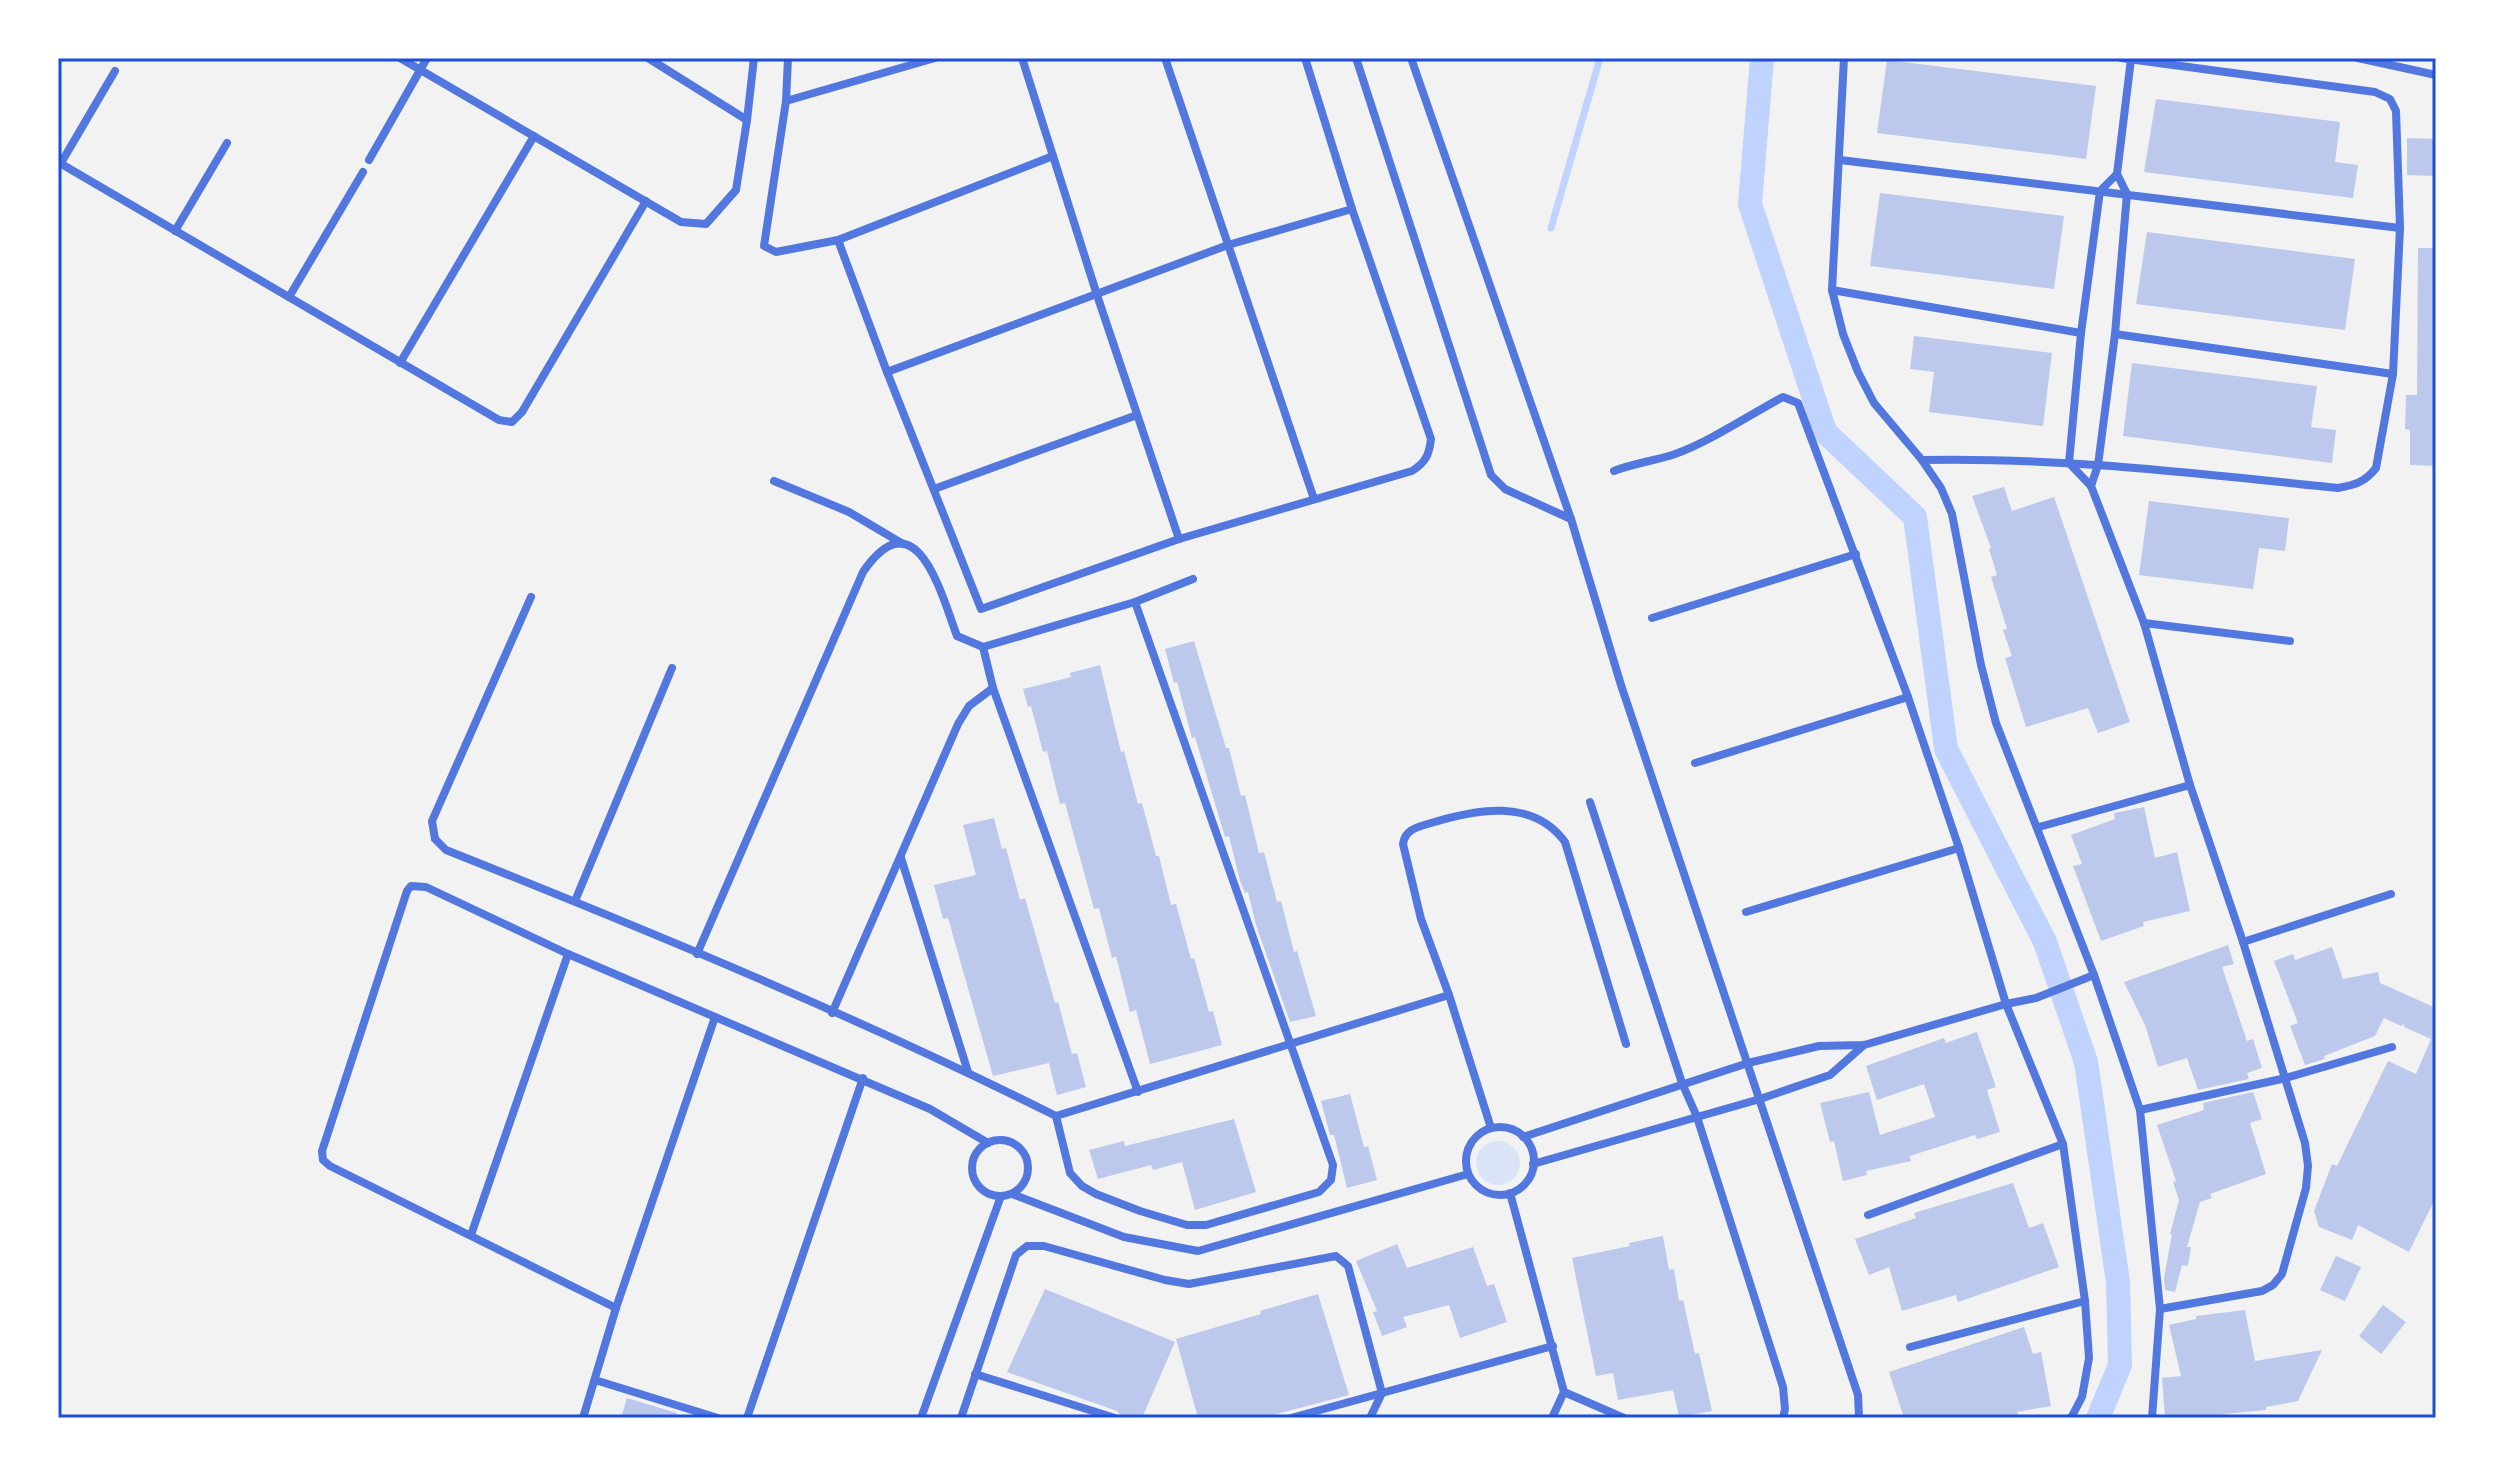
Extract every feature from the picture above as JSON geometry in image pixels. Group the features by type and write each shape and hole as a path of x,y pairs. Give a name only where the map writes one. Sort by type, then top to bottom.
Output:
{"street":[{"path":"400,58 681,222 706,224 736,190 754,58"},
{"path":"369,160 427,58"},
{"path":"648,58 747,120"},
{"path":"788,58 786,101 764,246 776,252 838,240 1053,156"},
{"path":"786,101 935,58"},
{"path":"1022,58 1179,539"},
{"path":"1165,58 1314,499"},
{"path":"838,240 981,609 1179,539 1412,471 1423,464 1431,439 1352,209 1305,58"},
{"path":"1356,58 1491,475 1505,489 1571,519"},
{"path":"1411,58 1571,519 1621,685 1858,1395 1859,1418"},
{"path":"1844,58 1832,290 1843,334 1874,403 1922,460 1941,488 1952,514 1981,665 1996,723 2039,827 2140,1110 2160,1309 2152,1418"},
{"path":"2358,58 2436,75"},
{"path":"1922,460 1967,458 2069,463 2098,465 2338,488 2368,479 2376,468 2393,374 2400,228 2396,111 2390,99 2375,92 2126,59 2117,174 2127,194 2115,334 2098,465 2091,486"},
{"path":"115,71 59,163 499,420 512,422 522,412 646,201"},
{"path":"400,363 534,136"},
{"path":"175,231 227,143"},
{"path":"1840,160 2400,228"},
{"path":"289,297 363,172"},
{"path":"2117,174 2100,191 2081,333 2069,463 2091,486 2144,623 2190,785 2286,1078 2305,1143 2308,1166 2306,1188 2282,1274 2273,1285 2262,1291 2160,1309"},
{"path":"887,372 1228,245 1352,209"},
{"path":"1832,290 2081,333"},
{"path":"2115,334 2393,374"},
{"path":"1614,471 1636,462 1653,461 1678,453 1783,397 1798,403 1908,697 1959,848 2006,1004 2063,1144 2085,1301 2089,1358 2082,1397 2071,1418"},
{"path":"934,489 1137,415"},
{"path":"774,481 849,512 923,554 932,568 957,636 983,647 1135,602 1193,579"},
{"path":"697,954 863,572 875,554 888,546 903,544"},
{"path":"1652,618 1856,554"},
{"path":"531,597 432,821 435,839 446,850 575,901 968,1072 1056,1116 1449,995"},
{"path":"1056,1116 1070,1173 1082,1186 1125,1206 1187,1225 1206,1225 1319,1192 1331,1180 1333,1165 1293,1045 1135,602"},
{"path":"2144,623 2290,641"},
{"path":"983,647 993,688 1138,1092"},
{"path":"575,901 672,668"},
{"path":"832,1013 958,724 969,706 993,688"},
{"path":"1695,763 1908,697"},
{"path":"2039,827 2190,785"},
{"path":"1590,802 1682,1083 1697,1117 1783,1387 1783,1418"},
{"path":"1491,1128 1449,995 1421,919 1403,839 1410,830 1465,812 1501,810 1524,815 1557,830 1565,842 1626,1044"},
{"path":"1746,912 1959,848"},
{"path":"901,858 968,1072"},
{"path":"616,1308 323,1160 322,1151 411,886 426,887 568,954 863,1078 930,1109 988,1143"},
{"path":"2243,942 2391,894"},
{"path":"471,1235 568,954"},
{"path":"1523,1137 1748,1063 1819,1046 1864,1045 2036,998 2094,975"},
{"path":"583,1418 616,1308 715,1017"},
{"path":"1533,1164 1760,1099 1830,1075 1864,1045"},
{"path":"2140,1110 2286,1078 2392,1047"},
{"path":"747,1418 863,1078"},
{"path":"1491,1128 1508,1129 1523,1137 1532,1152 1533,1164 1528,1179 1510,1193 1489,1193 1476,1186 1468,1174 1468,1149 1477,1136 1491,1128"},
{"path":"1012,1194 1026,1178 1028,1167 1025,1157 1010,1142 988,1143 979,1149 972,1169 981,1189 990,1195 1012,1194 1124,1237 1198,1251 1468,1174"},
{"path":"1868,1215 2063,1144"},
{"path":"1510,1193 1564,1392 1552,1418"},
{"path":"921,1418 1001,1196"},
{"path":"961,1418 1016,1255 1027,1246 1044,1246 1189,1284 1336,1256 1348,1266 1382,1393 1370,1418"},
{"path":"1910,1347 2085,1301"},
{"path":"1291,1418 1553,1346"},
{"path":"975,1374 1115,1418"},
{"path":"595,1380 718,1418"},
{"path":"1564,1392 1624,1418"}],"shaded area":[{"path":"1498,1141 1514,1147 1520,1163 1514,1179 1498,1185 1482,1179 1476,1163 1482,1147"}],"building":[{"path":"1887,60 2096,86 2086,159 1877,133"},
{"path":"2156,99 2340,122 2335,162 2358,165 2353,198 2144,172"},
{"path":"2407,138 2436,139 2436,176 2407,175"},
{"path":"1880,193 2064,216 2054,289 1870,266"},
{"path":"2147,232 2355,259 2345,330 2136,304"},
{"path":"2418,248 2436,248 2436,466 2410,465 2410,430 2405,429 2406,395 2417,395"},
{"path":"1914,336 2052,353 2043,426 1929,412 1934,372 1910,369"},
{"path":"2132,363 2317,386 2311,427 2336,430 2332,463 2123,436"},
{"path":"2004,487 2012,511 2054,497 2130,722 2098,733 2088,708 2026,727 2005,658 2012,656 1991,577 1997,575 1991,548 1972,496"},
{"path":"2149,501 2289,518 2285,551 2259,548 2253,589 2139,575"},
{"path":"1194,641 1226,748 1229,748 1241,796 1245,795 1259,853 1264,852 1277,902 1281,901 1294,952 1297,951 1316,1016 1290,1022 1256,925 1248,892 1245,893 1240,881 1229,836 1225,837 1195,737 1192,738 1177,682 1174,683 1165,649"},
{"path":"1100,665 1121,752 1124,751 1138,804 1142,803 1171,905 1176,904 1191,959 1194,958 1222,1045 1150,1064 1136,1010 1130,1012 1116,956 1112,958 1099,908 1094,909 1065,803 1060,804 1047,751 1043,752 1031,706 1028,707 1023,689 1071,677 1070,673"},
{"path":"2144,807 2155,858 2177,852 2190,911 2143,922 2144,926 2101,941 2073,866 2082,864 2071,835 2115,819 2114,813"},
{"path":"994,818 1020,900 1025,898 1055,1003 1058,1002 1072,1054 1077,1053 1086,1087 1057,1095 1049,1063 993,1076 948,918 943,919 934,885 976,875 963,825"},
{"path":"2228,945 2234,964 2222,967 2247,1041 2253,1039 2262,1068 2247,1073 2249,1079 2198,1090 2187,1058 2158,1067 2145,1025 2124,982"},
{"path":"2332,947 2343,979 2378,972 2380,983 2436,1008 2436,1197 2409,1252 2358,1225 2352,1240 2319,1227 2314,1211 2332,1164 2337,1166 2388,1061 2416,1074 2431,1039 2404,1027 2405,1024 2401,1026 2384,1018 2375,1036 2305,1065 2290,1026 2298,1023 2274,961 2293,954 2295,960"},
{"path":"1977,1032 1996,1087 1987,1090 2000,1132 1977,1139 1975,1135 1910,1156 1911,1161 1866,1171 1867,1175 1843,1181 1834,1141 1830,1142 1820,1103 1869,1092 1880,1135 1935,1117 1924,1084 1877,1100 1866,1066 1944,1038 1946,1043"},
{"path":"2253,1092 2262,1119 2250,1123 2266,1174 2210,1194 2212,1198 2200,1202 2187,1247 2191,1247 2188,1266 2182,1265 2175,1292 2165,1290 2170,1234 2179,1200 2173,1182 2176,1181 2157,1125 2204,1110 2203,1103"},
{"path":"1350,1094 1364,1147 1368,1146 1377,1180 1347,1188 1334,1135 1330,1135 1321,1101"},
{"path":"1234,1119 1256,1192 1195,1210 1182,1162 1153,1170 1151,1165 1098,1179 1089,1150 1124,1141 1125,1146"},
{"path":"2013,1183 2029,1228 2043,1223 2059,1267 1958,1302 1956,1295 1902,1311 1889,1267 1869,1275 1855,1239 1916,1218 1914,1213"},
{"path":"1663,1236 1669,1270 1674,1269 1679,1301 1683,1300 1695,1354 1699,1353 1712,1411 1679,1417 1673,1390 1618,1400 1613,1373 1596,1376 1572,1258"},
{"path":"1397,1244 1407,1268 1473,1247 1487,1286 1494,1284 1507,1322 1460,1338 1449,1305 1403,1317 1407,1327 1382,1336 1373,1312 1377,1311 1356,1261"},
{"path":"2336,1256 2361,1267 2345,1301 2320,1290"},
{"path":"1045,1289 1175,1342 1142,1418 1122,1418 1117,1411 1007,1372"},
{"path":"1318,1294 1349,1395 1261,1418 1198,1418 1176,1339"},
{"path":"2383,1305 2406,1322 2381,1354 2359,1336"},
{"path":"2245,1310 2255,1361 2322,1350 2298,1401 2266,1407 2266,1410 2223,1414 2223,1418 2165,1418 2162,1378 2181,1376 2169,1325 2196,1319 2196,1316"},
{"path":"2024,1327 2033,1354 2041,1352 2051,1406 2017,1412 2019,1418 1904,1418 1889,1372"},
{"path":"627,1398 677,1413 676,1418 621,1418"}],"waterway":[{"path":"1551,228 1600,58"},
{"path":"1762,58 1750,204 1825,432 1915,517 1946,749 2045,942 2086,1062 2118,1282 2120,1365 2098,1418"}]}
